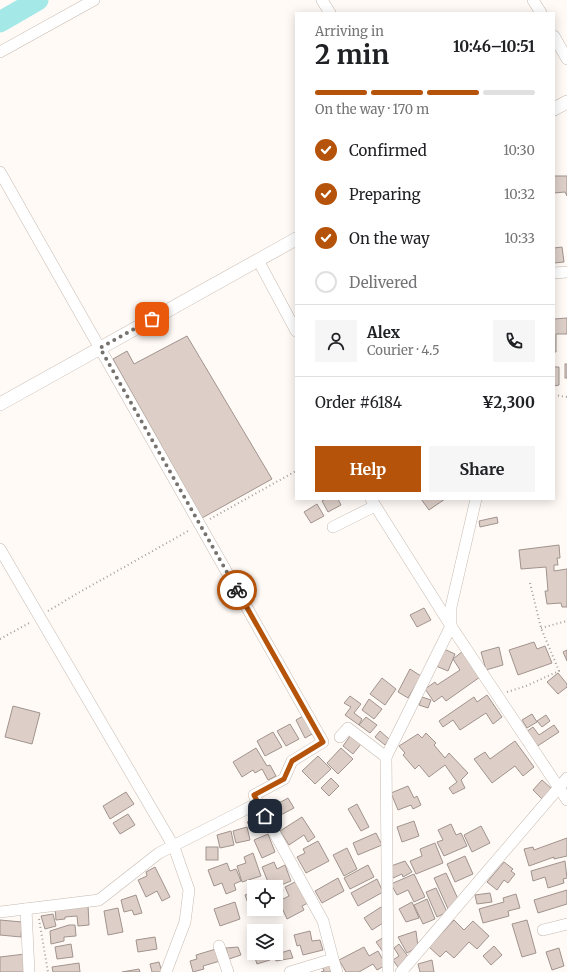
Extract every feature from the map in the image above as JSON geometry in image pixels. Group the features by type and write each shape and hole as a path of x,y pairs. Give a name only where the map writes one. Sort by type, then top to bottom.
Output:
{"street":[{"path":"0,52 94,0"},
{"path":"322,0 329,12"},
{"path":"533,0 540,12"},
{"path":"555,38 567,59"},
{"path":"555,108 567,102"},
{"path":"0,172 323,742 292,761 284,779 254,795 323,921 332,959 337,972"},
{"path":"0,404 295,240"},
{"path":"258,260 295,329"},
{"path":"555,273 567,272"},
{"path":"388,972 386,757 452,626 452,608 476,500"},
{"path":"333,527 373,502 452,626 567,800"},
{"path":"0,549 174,846 188,890 185,922 166,972"},
{"path":"340,738 348,728 386,757"},
{"path":"401,972 567,778"},
{"path":"0,912 99,900 159,853 258,803"},
{"path":"26,909 29,972"},
{"path":"543,930 566,927"},
{"path":"219,946 228,972"},
{"path":"290,972 332,959"}],"path":[{"path":"555,395 567,397"},
{"path":"0,639 40,617 78,593 295,472"},
{"path":"497,695 526,686 558,671 541,628 530,583"},
{"path":"541,628 567,621"},
{"path":"38,908 48,972"}],"building":[{"path":"555,176 567,176 567,196 565,192 555,193"},
{"path":"562,247 564,262 555,263 555,248"},
{"path":"567,318 567,334 556,334 556,352 555,352 555,319"},
{"path":"187,336 272,479 202,518 113,359 127,351 134,364"},
{"path":"565,364 567,364 567,378 565,378"},
{"path":"555,367 559,367 559,385 555,386"},
{"path":"338,500 341,505 328,512 322,501"},
{"path":"422,500 444,500 429,510"},
{"path":"317,504 324,516 311,523 304,512"},
{"path":"497,517 498,523 480,527 479,521"},
{"path":"559,545 560,558 557,558 558,565 554,565 554,571 567,569 567,607 562,607 561,603 547,604 545,591 548,591 546,567 521,569 519,550"},
{"path":"424,608 431,620 417,627 410,615"},
{"path":"534,642 537,649 545,646 552,663 518,675 509,650"},
{"path":"499,647 503,665 486,670 481,652"},
{"path":"444,649 455,654 448,671 436,666"},
{"path":"567,650 567,661 563,652"},
{"path":"463,651 480,677 446,701 442,696 434,702 425,689 435,682 437,685 460,670 453,659"},
{"path":"410,669 421,676 408,698 398,692"},
{"path":"558,673 567,684 567,687 558,694 547,682"},
{"path":"382,678 396,689 385,705 370,694"},
{"path":"487,695 502,717 493,724 486,713 460,730 453,720 443,727 439,721 474,697 477,702"},
{"path":"350,696 361,704 354,713 362,719 359,725 345,715 351,707 344,703"},
{"path":"422,697 431,700 428,708 419,705"},
{"path":"369,699 382,709 374,719 362,710"},
{"path":"13,706 40,713 32,744 5,737"},
{"path":"532,714 537,722 527,728 522,720"},
{"path":"305,715 314,733 305,738 296,720"},
{"path":"546,715 550,721 542,727 537,721"},
{"path":"366,717 377,725 370,733 359,725"},
{"path":"290,724 299,739 286,746 277,731"},
{"path":"554,725 559,732 536,747 526,732 533,727 539,735"},
{"path":"380,731 389,739 385,745 375,737"},
{"path":"273,732 282,747 265,756 257,741"},
{"path":"426,733 436,743 434,745 445,758 449,753 468,773 461,780 465,788 453,794 449,788 457,782 445,765 429,777 419,765 415,769 403,755 405,753 399,746 418,734 422,738"},
{"path":"350,736 361,744 353,754 343,746"},
{"path":"515,741 534,767 523,776 515,766 492,783 474,759 485,752 490,759"},
{"path":"256,748 267,766 270,765 276,776 268,780 262,769 255,773 253,770 242,777 233,762"},
{"path":"341,748 353,759 338,774 327,763"},
{"path":"318,756 331,769 315,784 302,771"},
{"path":"331,778 339,786 329,796 321,788"},
{"path":"542,780 552,789 542,799 533,790"},
{"path":"408,786 414,798 417,796 421,805 413,809 411,805 398,810 391,793"},
{"path":"126,792 134,804 110,819 103,806"},
{"path":"288,798 294,808 275,818 270,808"},
{"path":"357,804 369,827 361,831 348,809"},
{"path":"128,814 135,825 120,834 113,823"},
{"path":"259,816 264,825 252,831 247,822"},
{"path":"302,817 315,837 308,842 304,835 289,845 280,831"},
{"path":"414,821 419,836 402,842 397,827"},
{"path":"451,824 456,835 461,833 467,846 444,856 437,842 443,840 438,830"},
{"path":"481,826 490,843 472,852 464,835"},
{"path":"247,827 250,840 236,843 233,831"},
{"path":"231,831 234,845 220,848 217,835"},
{"path":"376,833 382,845 358,855 353,843"},
{"path":"268,834 275,852 262,858 254,840"},
{"path":"567,838 567,856 554,859 554,857 529,866 524,849 533,847 534,850"},
{"path":"318,841 329,861 306,873 297,857 305,853 303,849"},
{"path":"435,843 443,863 416,874 410,861 422,856 420,849"},
{"path":"206,847 218,847 218,860 206,860"},
{"path":"347,848 357,869 344,876 333,855"},
{"path":"253,853 261,876 242,882 237,866 246,863 244,857"},
{"path":"465,856 473,874 455,882 447,864"},
{"path":"405,861 412,872 403,877 402,874 393,878 391,866"},
{"path":"565,861 567,878 563,879 564,883 548,888 545,877 533,881 531,871"},
{"path":"274,862 277,869 285,865 291,881 283,884 283,880 267,880 262,867"},
{"path":"504,862 513,869 511,871 515,874 508,883 504,880 497,890 487,882"},
{"path":"227,863 230,871 236,869 241,881 234,884 236,890 226,894 222,883 214,886 208,870"},
{"path":"368,865 374,877 350,889 344,878"},
{"path":"155,867 170,897 162,901 157,891 146,897 138,880 147,876 146,872"},
{"path":"446,873 459,901 449,911 434,878"},
{"path":"414,874 425,897 414,902 408,890 397,895 391,884"},
{"path":"338,878 344,891 322,903 315,891"},
{"path":"377,879 383,892 358,906 351,893"},
{"path":"297,881 308,903 302,906 304,910 287,919 283,910 283,899 289,896 285,887"},
{"path":"436,888 447,912 437,917 426,892"},
{"path":"567,890 567,904 538,913 534,900"},
{"path":"490,893 492,902 477,904 475,895"},
{"path":"516,894 520,908 508,911 509,916 483,923 479,909 504,902 503,898"},
{"path":"136,895 142,913 134,915 132,910 124,912 121,900"},
{"path":"427,899 435,919 423,924 414,905"},
{"path":"235,902 240,919 220,926 214,909"},
{"path":"412,902 419,918 406,922 399,909"},
{"path":"88,905 89,925 78,926 77,916 65,917 65,919 56,920 55,908"},
{"path":"381,907 384,911 383,923 372,930 364,918"},
{"path":"118,908 123,932 108,935 104,911"},
{"path":"53,914 56,926 45,929 41,916"},
{"path":"0,920 22,922 21,937 0,935"},
{"path":"454,920 464,930 473,921 489,936 477,949 469,942 454,958 446,951 440,957 429,947"},
{"path":"527,920 536,953 522,957 512,924"},
{"path":"69,925 75,925 76,936 64,937 64,941 51,944 50,931"},
{"path":"310,931 312,941 320,940 323,950 303,955 300,945 297,946 294,935"},
{"path":"416,931 418,947 407,953 398,937"},
{"path":"155,937 157,949 138,952 136,940"},
{"path":"384,937 383,952 376,942"},
{"path":"71,944 73,957 57,959 55,947"},
{"path":"399,944 409,958 400,970 393,960 399,956 394,948"},
{"path":"494,946 502,955 491,965 483,956"},
{"path":"238,947 241,955 229,959 226,948"},
{"path":"364,947 369,956 378,951 386,965 377,970 373,964 359,972 346,972 339,960"},
{"path":"559,948 564,966 552,970 546,952"},
{"path":"216,949 220,961 203,966 204,969 193,972 190,961 197,959 196,955"},
{"path":"290,950 293,958 283,960 283,952"},
{"path":"25,954 26,972 0,972 0,957"},
{"path":"256,960 270,960 257,964"},
{"path":"432,960 434,972 420,972 418,964"},
{"path":"159,962 162,972 152,972 150,964"},
{"path":"79,963 80,972 53,972 52,967"},
{"path":"332,964 334,972 321,972 324,971 322,966"},
{"path":"139,969 140,972 122,972"}],"waterway":[{"path":"0,22 38,0"}],"way so far":[{"path":"152,319 100,348 237,590"}],"route":[{"path":"237,590 323,742 292,761 284,779 254,795 265,816"}]}
